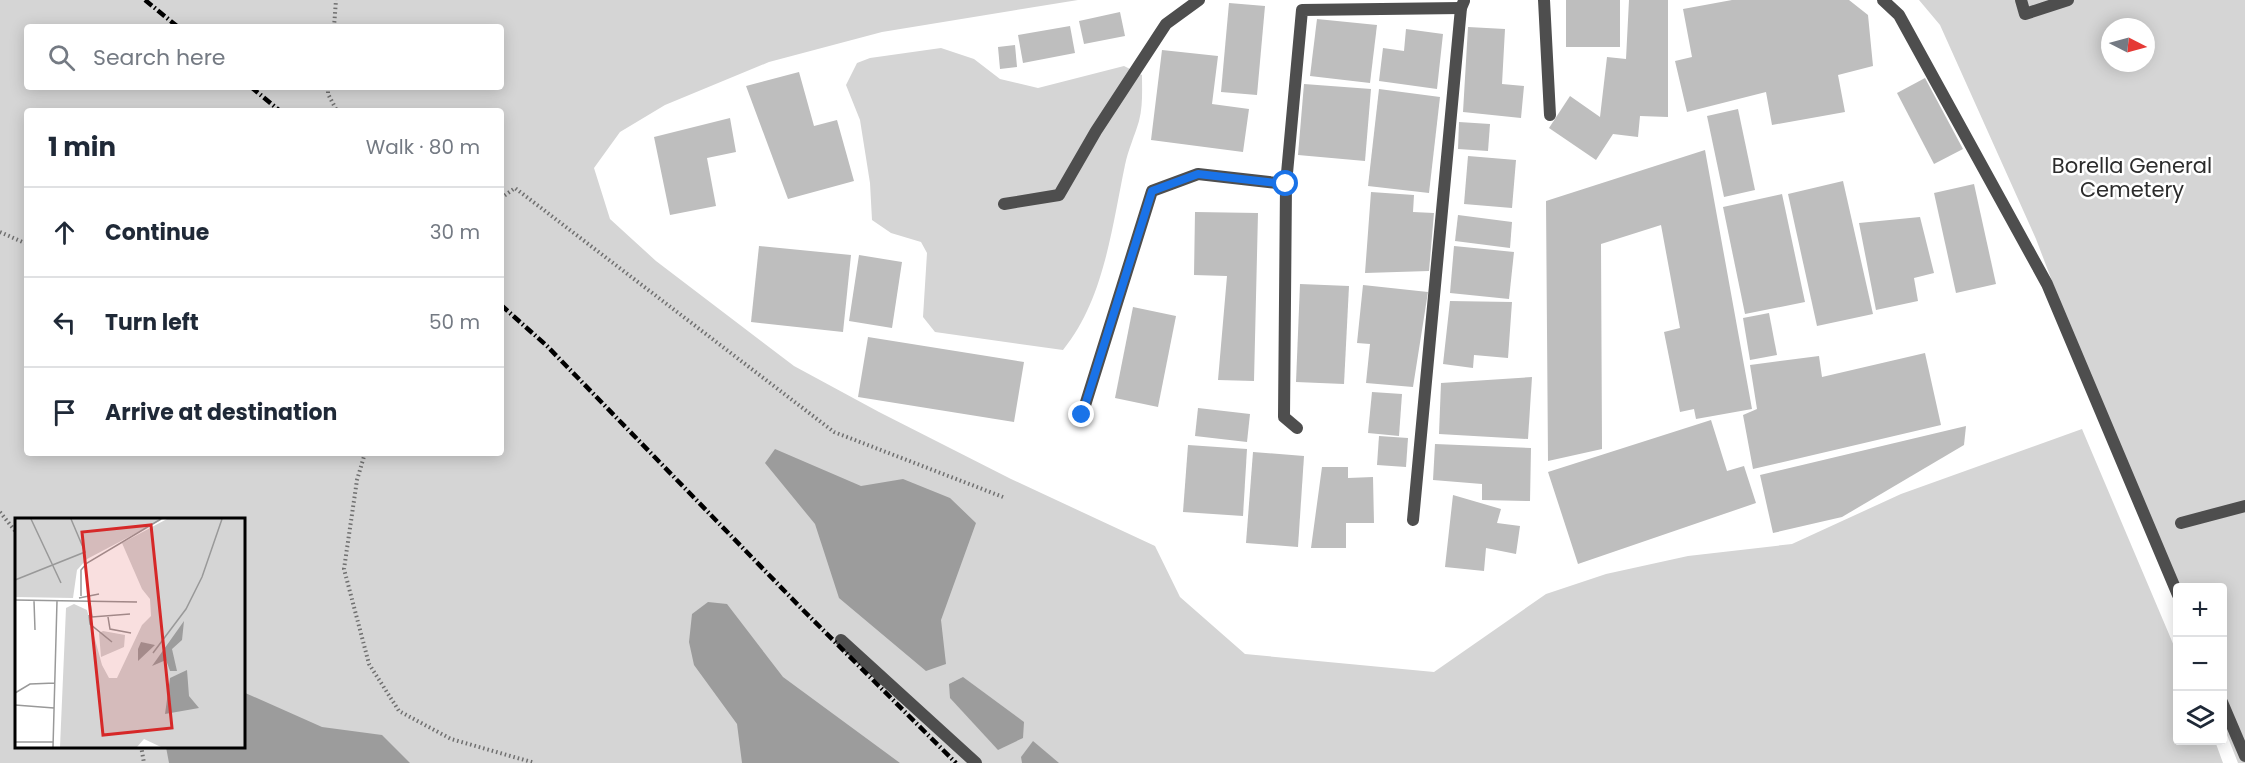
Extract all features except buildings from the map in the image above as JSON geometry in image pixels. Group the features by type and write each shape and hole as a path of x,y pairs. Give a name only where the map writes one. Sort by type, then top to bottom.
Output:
{"street":[{"path":"1004,204 1059,195 1096,131 1166,24 1200,0"},
{"path":"1544,0 1550,115"},
{"path":"1883,0 1899,15 2047,284 2173,583"},
{"path":"2021,0 2025,14 2068,0"},
{"path":"1297,428 1284,417 1286,184 1302,10 1463,4 1413,520"},
{"path":"1082,415 1152,191 1198,174 1286,184"},
{"path":"2181,523 2245,506"},
{"path":"841,640 976,763"},
{"path":"2227,712 2245,756"}],"path":[{"path":"334,24 336,0"},
{"path":"328,90 336,108"},
{"path":"504,196 515,188 834,432 1003,496"},
{"path":"0,232 24,243"},
{"path":"364,456 357,480 344,569 369,664 399,711 451,739 535,763"},
{"path":"0,512 15,531"},
{"path":"141,748 144,763"}],"green space":[{"path":"0,0 1078,0 882,32 769,62 665,105 620,132 594,168 610,219 656,261 794,366 1011,479 1155,546 1180,597 1245,654 1434,672 1546,594 1606,574 1688,556 1792,544 1901,494 2082,429 2173,644 2173,745 2216,745 2223,763 0,763"},
{"name":"Borella General Cemetery","path":"1919,0 2245,0 2245,763 2238,763 2227,735 2227,583 2173,583 2173,598 2036,239 1940,25"},
{"path":"941,48 974,59 1000,79 1038,88 1124,66 1142,75 1140,115 1126,159 1104,262 1088,309 1063,350 935,332 923,317 927,253 921,242 891,233 872,220 870,183 860,120 846,85 857,63 870,58"}],"shaded area":[{"path":"775,449 861,486 903,479 950,498 976,523 941,620 946,664 926,671 839,598 815,524 765,463"},
{"path":"708,602 727,604 783,677 900,763 742,763 737,724 694,665 689,642 692,614"},
{"path":"963,677 1024,722 1023,738 998,750 950,698 949,684"},
{"path":"244,692 322,727 382,735 410,763 169,763 166,748 244,748"},
{"path":"1033,741 1059,763 1022,763 1021,757"}],"railway":[{"path":"145,0 174,24"},
{"path":"255,90 276,108"},
{"path":"504,308 547,346 802,609 956,763"}],"route":[{"path":"1082,415 1152,191 1198,174 1286,184"}]}
